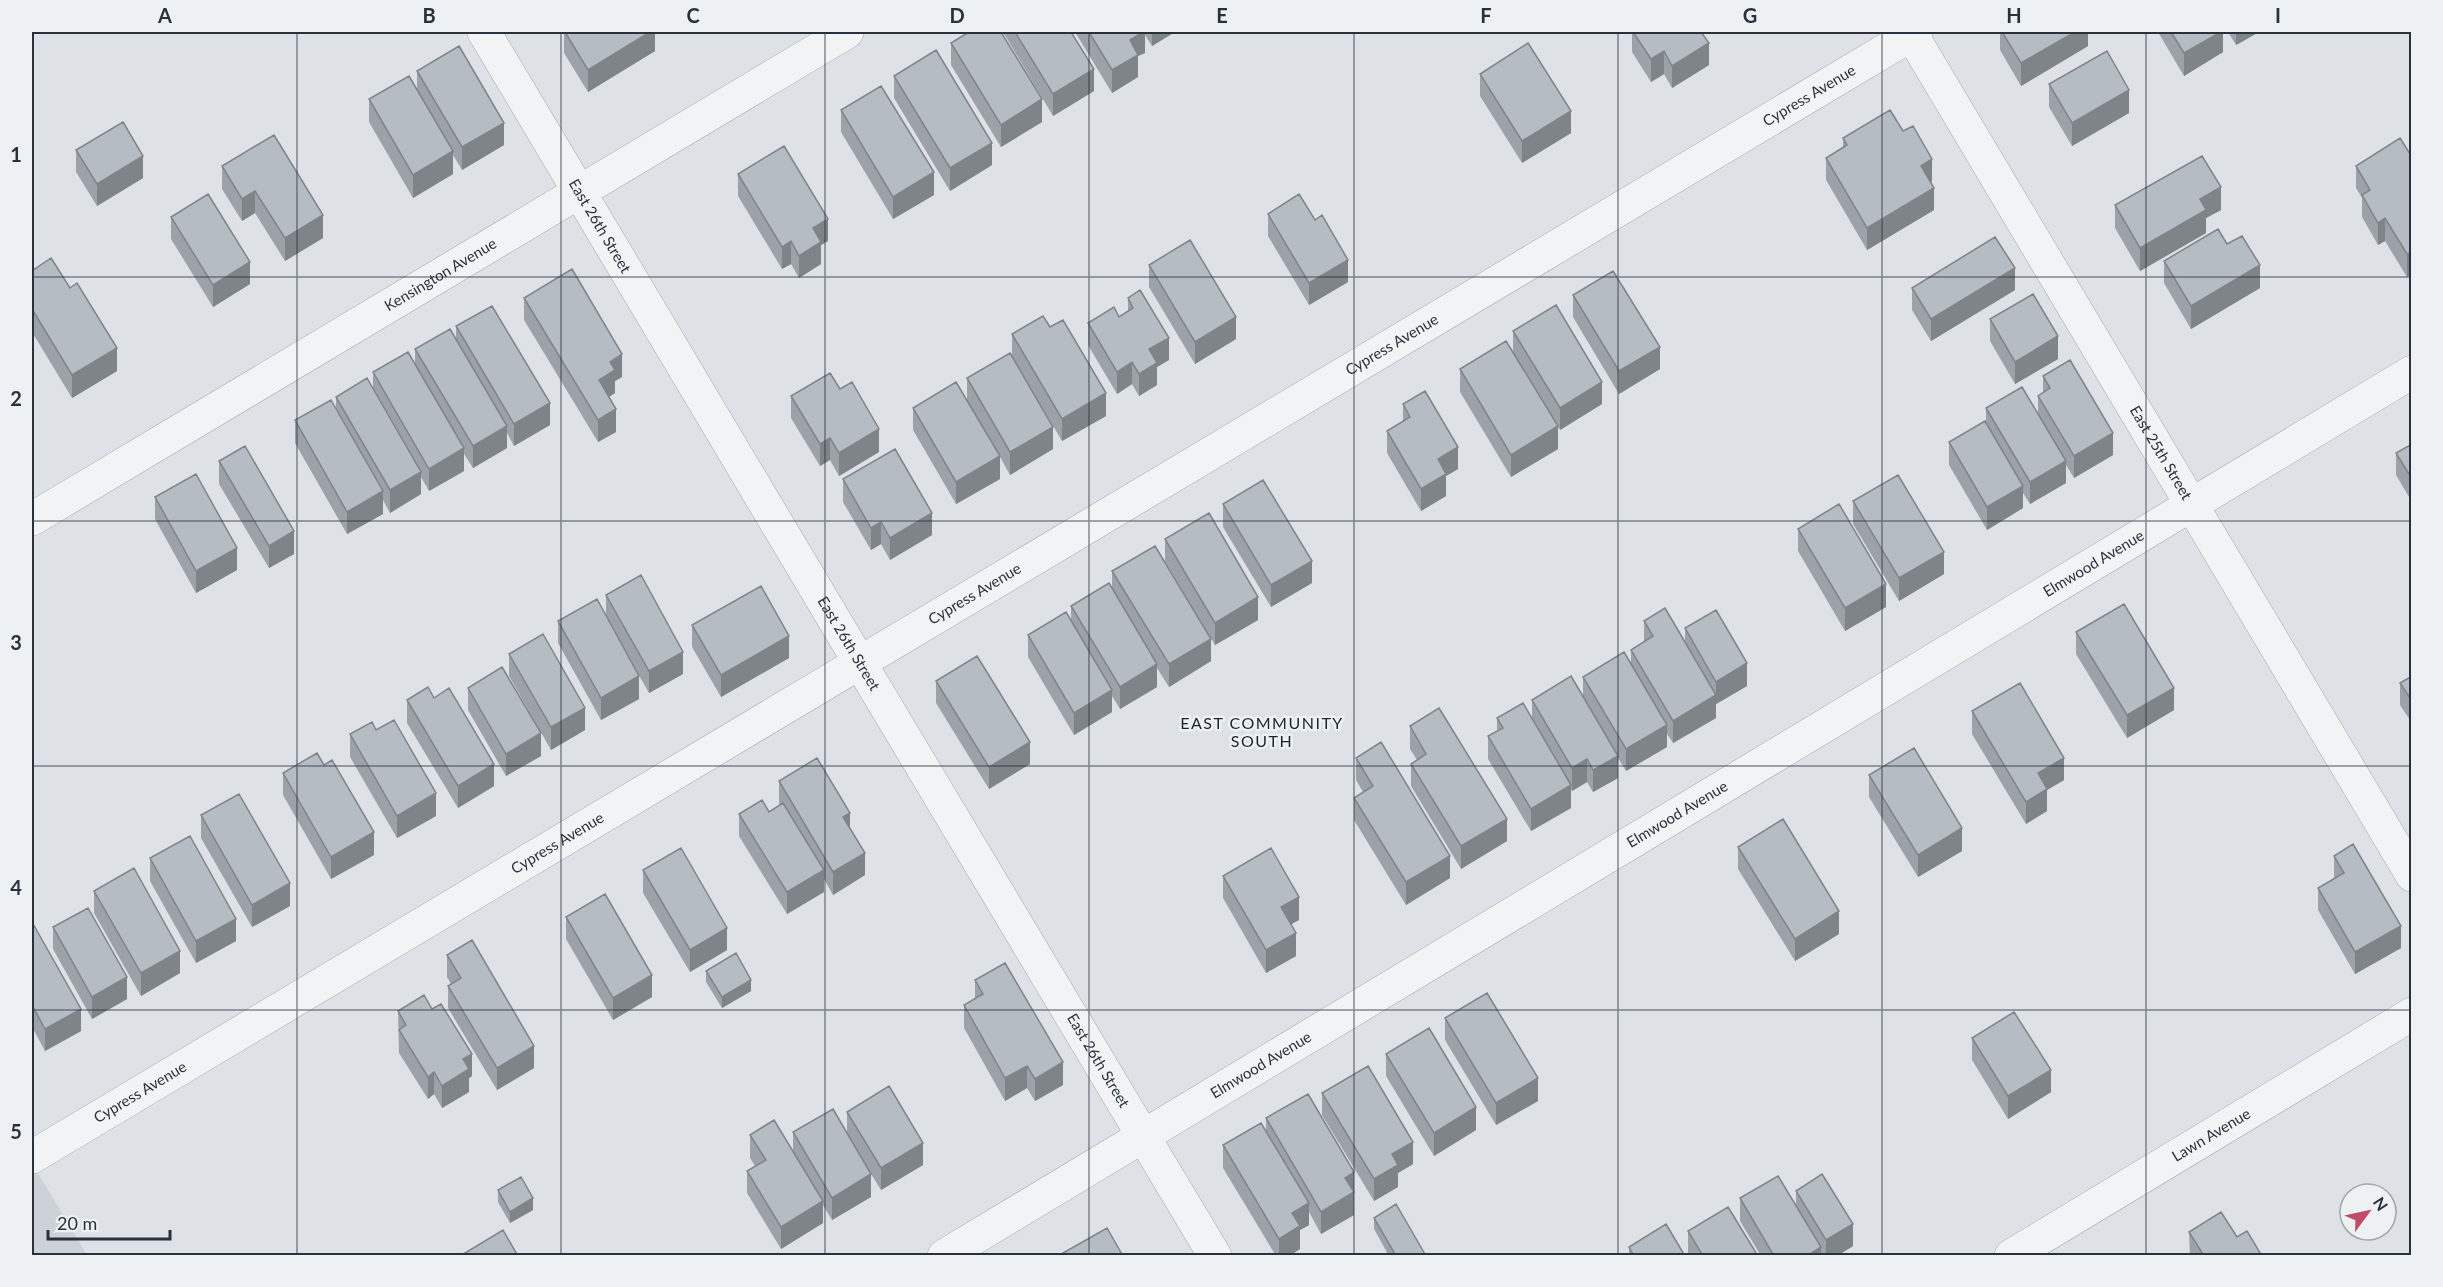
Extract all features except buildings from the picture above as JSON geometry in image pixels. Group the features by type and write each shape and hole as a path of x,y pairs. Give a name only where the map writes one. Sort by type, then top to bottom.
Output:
{"street":[{"name":"East 26th Street","path":"484,32 1215,1256"},
{"name":"Kensington Avenue","path":"32,519 848,32"},
{"name":"East 25th Street","path":"1913,32 2412,875"},
{"name":"Cypress Avenue","path":"32,1157 1913,32"},
{"name":"Elmwood Avenue","path":"944,1256 2412,372"},
{"name":"Lawn Avenue","path":"2011,1256 2412,1014"}],"shaded area":[{"path":"32,1163 87,1255 32,1255"}],"district":[{"name":"EAST COMMUNITY SOUTH","path":"1262,732"}]}
